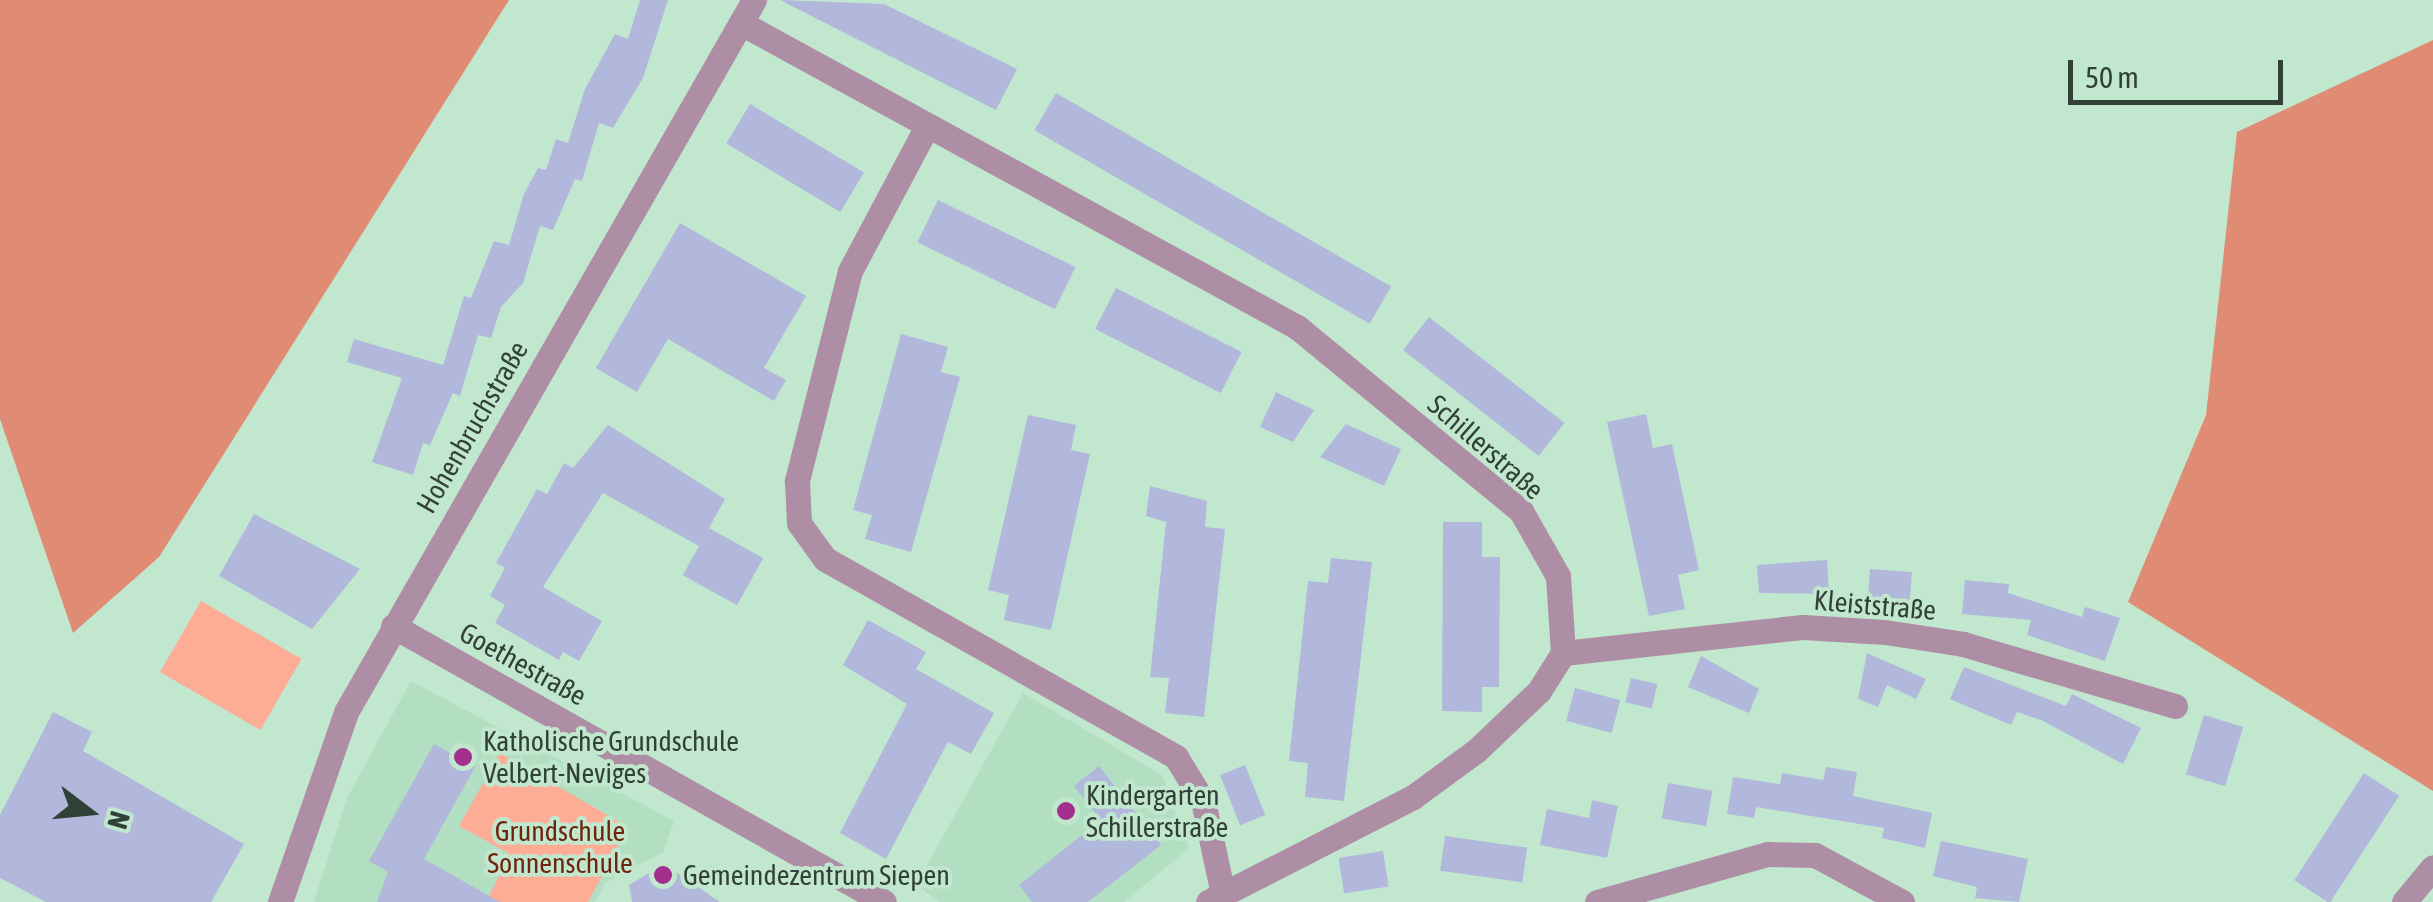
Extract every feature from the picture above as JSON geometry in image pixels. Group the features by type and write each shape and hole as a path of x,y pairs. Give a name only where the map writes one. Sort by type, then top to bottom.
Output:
{"street":[{"name":"Schillerstraße","path":"748,11 926,128 1158,248 1323,348 1521,511 1558,576 1563,653"},
{"name":"Hohenbruchstraße","path":"280,902 346,712 748,11"},
{"path":"926,128 850,271 796,481 799,523 825,559 1176,757 1203,801 1215,896 1413,796 1490,738 1563,653"},
{"name":"Goethestraße","path":"394,626 884,902"},
{"name":"Kleiststraße","path":"1563,653 1803,628 1885,632 1964,644 2174,706"},
{"path":"1597,902 1768,854 1816,854 1902,902"},
{"path":"2404,902 2433,867"}],"shaded area":[{"path":"0,0 509,0 159,557 73,633 0,419"},
{"path":"2433,40 2433,791 2128,602 2206,415 2237,132"},
{"name":"Katholische Grundschule Velbert-Neviges","path":"411,681 674,821 663,852 605,883 595,902 314,902 347,798"},
{"name":"Kindergarten Schillerstraße","path":"1023,693 1162,775 1189,848 1124,902 940,902 916,885"}],"green space":[{"path":"201,601 301,659 260,730 160,672"},
{"name":"Grundschule Sonnenschule","path":"500,753 628,827 588,902 486,902 510,854 459,826"}],"building":[{"path":"640,0 668,0 643,78 613,128 599,123 582,181 575,179 553,230 540,226 523,283 501,307 491,338 478,335 460,396 453,393 430,445 423,443 413,475 372,462 402,378 347,362 354,339 443,365 464,296 471,298 494,241 509,245 524,194 538,168 546,170 556,139 568,143 585,89 615,34 628,39"},
{"path":"780,0 884,4 1017,69 996,110"},
{"path":"1056,93 1391,286 1370,324 1034,130"},
{"path":"750,104 864,173 840,212 726,143"},
{"path":"938,200 1076,267 1055,309 917,242"},
{"path":"680,223 806,296 764,368 786,380 774,401 668,339 637,392 596,368"},
{"path":"1116,288 1242,352 1221,393 1095,329"},
{"path":"1429,317 1565,423 1539,456 1403,350"},
{"path":"901,334 948,347 941,372 960,377 911,552 865,539 872,515 853,510"},
{"path":"1276,392 1314,410 1293,442 1260,427"},
{"path":"1646,414 1653,448 1672,444 1699,570 1678,575 1685,609 1649,616 1607,422"},
{"path":"1028,415 1076,425 1071,450 1090,454 1051,630 1004,620 1009,595 988,590"},
{"path":"1346,424 1401,449 1384,486 1320,457"},
{"path":"608,425 725,499 699,546 603,493 543,587 602,621 579,661 563,652 559,660 495,623 505,605 490,596 505,568 496,563 537,489 547,494 564,463 573,468"},
{"path":"1150,486 1207,501 1205,527 1225,529 1204,717 1165,713 1169,678 1150,677 1166,522 1146,516"},
{"path":"254,514 360,569 312,629 219,576"},
{"path":"1443,522 1482,522 1482,557 1500,557 1499,687 1482,687 1482,712 1442,711"},
{"path":"709,528 763,558 737,605 683,575"},
{"path":"1331,558 1372,562 1344,801 1305,797 1308,763 1289,761 1308,581 1328,583"},
{"path":"1827,560 1829,594 1759,593 1757,565"},
{"path":"1870,569 1912,572 1910,604 1868,601"},
{"path":"1965,580 2009,584 2008,593 2082,617 2085,607 2120,618 2105,661 2027,635 2031,620 1962,614"},
{"path":"868,620 926,652 916,669 994,713 971,754 948,742 886,859 840,833 907,704 843,665"},
{"path":"1867,653 1926,679 1916,699 1887,685 1878,707 1858,699"},
{"path":"1701,656 1759,689 1749,713 1688,687"},
{"path":"1964,667 2066,706 2072,694 2141,728 2123,764 2041,720 2017,712 2011,725 1950,699"},
{"path":"1631,678 1657,684 1652,708 1625,702"},
{"path":"1575,688 1620,700 1612,733 1566,721"},
{"path":"53,712 92,732 83,751 244,844 211,902 46,902 0,878 0,815"},
{"path":"2204,715 2243,727 2225,786 2186,774"},
{"path":"434,744 475,767 424,859 500,902 377,902 388,872 369,861"},
{"path":"1245,765 1265,815 1240,825 1220,775"},
{"path":"1099,766 1161,845 1088,902 1032,902 1019,885 1101,820 1074,786"},
{"path":"1826,767 1857,772 1853,796 1932,813 1925,848 1882,838 1884,828 1756,807 1754,818 1727,814 1733,777 1780,784 1782,773 1823,780"},
{"path":"2364,773 2399,796 2330,902 2294,880"},
{"path":"1668,783 1712,791 1706,826 1662,818"},
{"path":"1592,800 1618,806 1607,858 1540,845 1547,809 1589,818"},
{"path":"1445,836 1527,848 1522,882 1440,871"},
{"path":"1941,841 2028,859 2019,902 1975,898 1977,887 1933,876"},
{"path":"1383,851 1389,887 1344,894 1339,858"},
{"name":"Gemeindezentrum Siepen","path":"664,864 720,902 632,902 629,885"}],"place":[{"name":"Katholische Grundschule Velbert-Neviges","path":"463,757"},
{"name":"Kindergarten Schillerstraße","path":"1066,811"},
{"name":"Gemeindezentrum Siepen","path":"663,875"}]}
